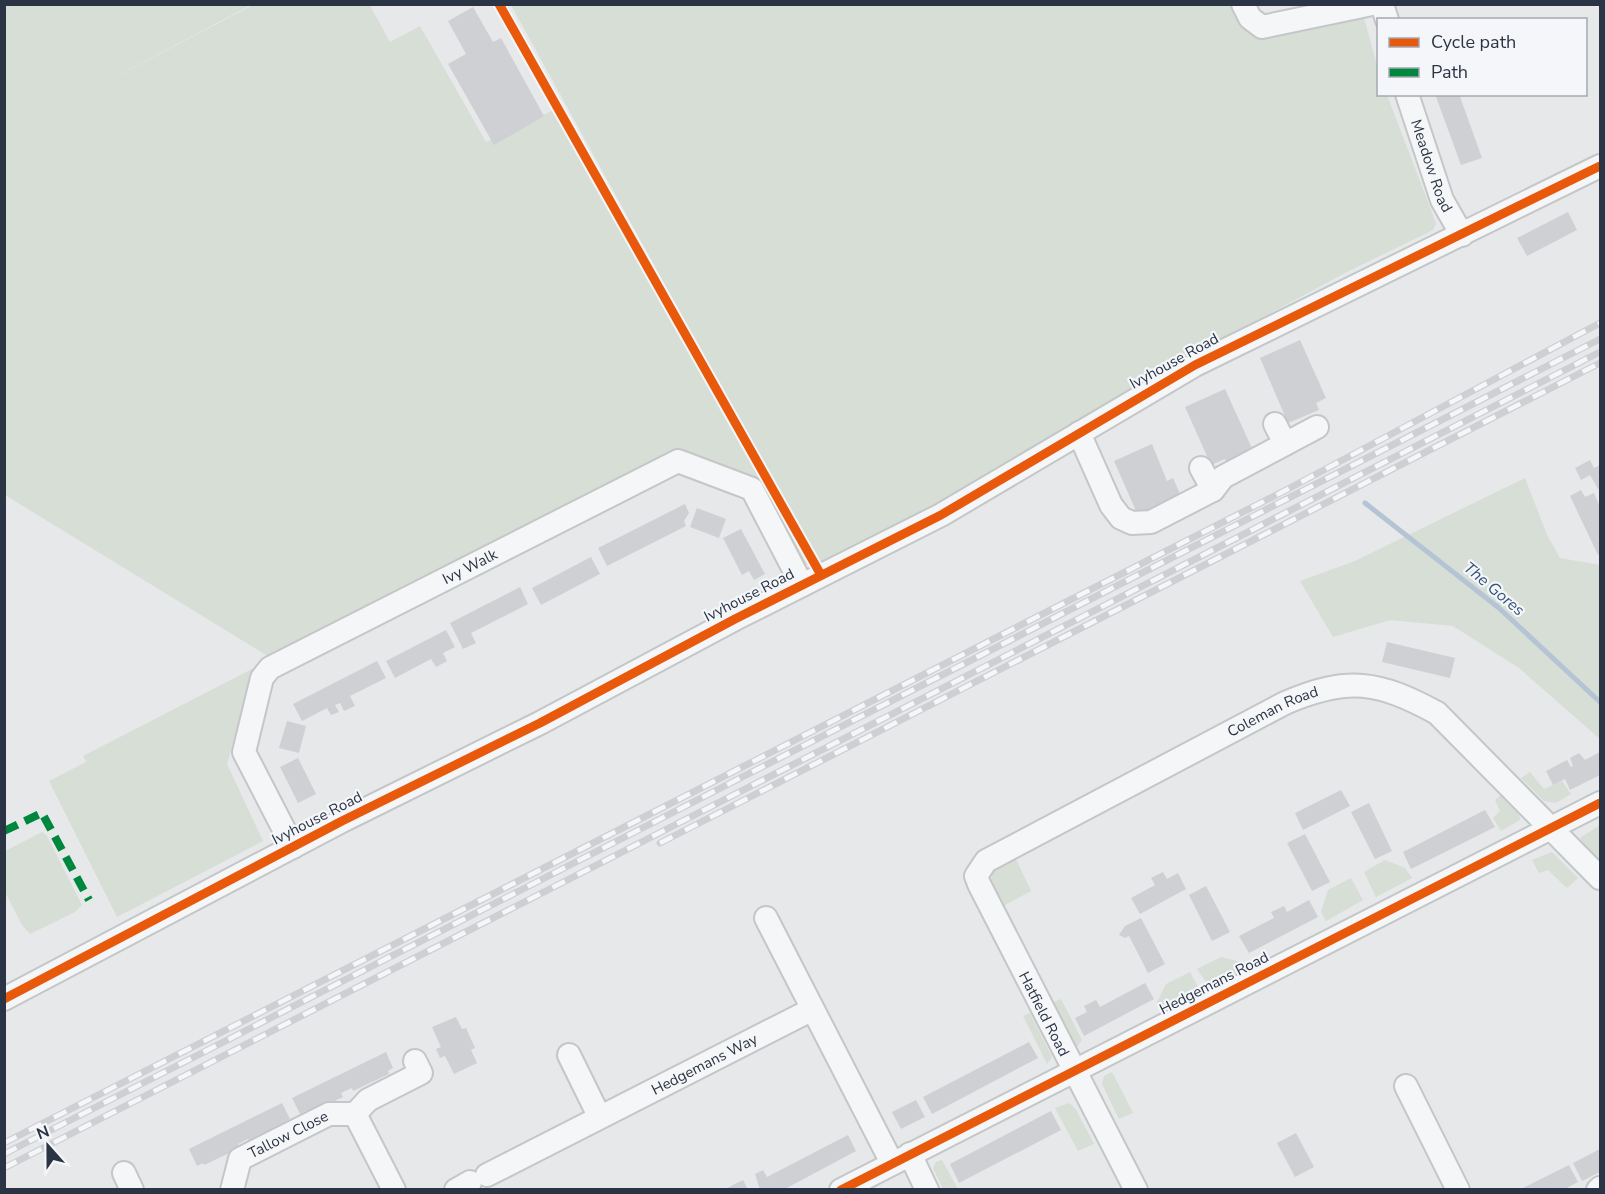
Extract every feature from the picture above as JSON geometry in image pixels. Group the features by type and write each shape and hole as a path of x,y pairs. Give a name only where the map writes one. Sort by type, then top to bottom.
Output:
{"street":[{"path":"1243,4 1250,18 1262,27 1372,4"},
{"name":"Meadow Road","path":"1408,96 1443,200 1462,235"},
{"name":"Ivyhouse Road","path":"4,999 293,847 540,723 802,585 941,515 1195,364 1600,166"},
{"path":"1275,424 1285,444"},
{"path":"1079,433 1111,506 1121,518 1132,523 1151,522 1213,490 1223,477 1317,427"},
{"name":"Ivy Walk","path":"293,847 244,752 262,678 270,668 678,461 752,489 802,585"},
{"path":"1201,468 1213,490"},
{"name":"Coleman Road","path":"979,869 986,861 1285,703 1316,690 1348,685 1378,687 1405,696 1437,713 1600,878"},
{"name":"Hedgemans Road","path":"841,1190 1600,804"},
{"name":"Hatfield Road","path":"979,869 976,876 979,884 1136,1190"},
{"path":"766,918 811,1010 901,1159 927,1190"},
{"name":"Hedgemans Way","path":"471,1182 811,1010"},
{"path":"569,1054 599,1116"},
{"path":"394,1190 355,1114 368,1100 421,1073 415,1061"},
{"path":"1406,1086 1458,1190"},
{"name":"Tallow Close","path":"232,1190 240,1159 329,1114 355,1114"}],"shaded area":[{"path":"369,4 390,42 420,26 486,142 554,110 810,563 804,566 760,486 671,452 271,658 5,495 4,5 251,5 73,99 253,5"},
{"path":"1231,4 1244,26 1256,35 1363,14 1377,65 1377,96 1387,96 1436,224 1433,230 1345,273 1164,371 938,508 822,570 511,5"},
{"path":"1525,478 1547,535 1560,558 1600,565 1600,739 1519,668 1453,626 1390,620 1333,637 1300,581 1355,561"},
{"path":"254,668 227,764 263,841 117,917 49,781 86,762 83,756"},
{"path":"1530,772 1544,789 1562,781 1571,794 1556,803 1544,801 1521,778"},
{"path":"1501,795 1519,814 1520,820 1501,831 1493,818 1500,811 1495,800"},
{"path":"1600,825 1600,866 1580,838"},
{"path":"42,832 47,836 82,905 75,912 30,934 22,925 5,892 5,851"},
{"path":"1552,852 1578,878 1567,888 1548,870 1539,873 1532,860"},
{"path":"1016,859 1031,891 1003,906 991,881 992,871"},
{"path":"1385,860 1405,868 1412,878 1376,897 1364,872"},
{"path":"1351,878 1363,900 1326,921 1321,912 1328,890"},
{"path":"1221,957 1245,963 1249,972 1212,990 1197,969"},
{"path":"1190,972 1201,993 1196,1000 1164,1016 1157,1002 1166,984"},
{"path":"1061,999 1082,1040 1077,1047 1054,1002"},
{"path":"1030,1013 1052,1057 1047,1064 1023,1016"},
{"path":"1112,1072 1133,1113 1119,1119 1102,1084 1104,1076"},
{"path":"1069,1103 1075,1108 1094,1144 1078,1151 1055,1108"},
{"path":"942,1160 958,1189 943,1189 933,1168 936,1162"}],"building":[{"path":"473,7 493,42 501,38 544,116 494,145 448,64 466,54 448,21"},
{"path":"1436,96 1460,96 1482,158 1461,165"},
{"path":"1568,212 1577,230 1527,256 1517,238"},
{"path":"1300,340 1326,398 1316,403 1319,410 1288,423 1260,358"},
{"path":"1225,389 1255,455 1229,467 1225,459 1211,465 1185,407"},
{"path":"1152,444 1167,481 1173,478 1183,501 1140,520 1114,461"},
{"path":"1590,460 1594,468 1600,465 1600,488 1598,489 1590,475 1581,480 1575,468"},
{"path":"1581,490 1585,497 1594,493 1600,507 1600,554 1598,555 1570,496"},
{"path":"685,504 689,513 684,521 686,526 607,566 598,548"},
{"path":"697,508 726,519 719,538 690,527"},
{"path":"741,529 765,574 754,580 749,571 742,575 723,538"},
{"path":"591,557 600,574 541,605 532,588"},
{"path":"520,587 528,604 471,633 476,643 463,649 450,623"},
{"path":"446,630 455,647 443,653 447,661 436,667 431,659 395,678 386,661"},
{"path":"1387,642 1455,658 1450,678 1382,662"},
{"path":"377,661 386,678 350,696 355,706 344,711 340,703 335,705 339,712 331,715 327,708 302,721 293,704"},
{"path":"287,721 306,726 299,753 279,748"},
{"path":"1600,752 1600,775 1570,790 1565,779 1553,785 1546,771 1567,760 1571,767 1573,766 1570,758 1579,753 1585,760"},
{"path":"298,758 316,794 298,803 280,767"},
{"path":"1341,790 1350,806 1303,830 1295,813"},
{"path":"1369,803 1392,851 1375,859 1351,812"},
{"path":"1485,810 1495,827 1411,869 1403,852"},
{"path":"1305,834 1330,882 1312,891 1287,843"},
{"path":"1163,872 1167,879 1178,873 1186,889 1140,914 1131,898 1155,885 1151,878"},
{"path":"1206,886 1230,932 1212,941 1189,895"},
{"path":"1309,900 1318,917 1249,953 1239,936 1274,918 1271,912 1284,906 1287,912"},
{"path":"1141,918 1165,964 1148,973 1129,936 1125,938 1119,935 1125,926"},
{"path":"1145,983 1154,999 1084,1036 1075,1018 1087,1012 1084,1006 1096,1000 1100,1007"},
{"path":"456,1017 462,1029 466,1028 475,1048 471,1050 477,1063 454,1074 445,1056 440,1058 436,1049 441,1047 432,1027"},
{"path":"1029,1042 1038,1058 932,1114 923,1097"},
{"path":"386,1052 393,1068 388,1071 389,1074 353,1091 352,1088 341,1093 343,1097 308,1114 306,1111 300,1114 292,1098"},
{"path":"916,1100 925,1117 901,1129 892,1112"},
{"path":"282,1103 290,1119 284,1122 285,1125 250,1142 248,1139 238,1144 240,1148 197,1166 189,1149"},
{"path":"1051,1111 1061,1130 959,1183 950,1164"},
{"path":"1296,1133 1314,1167 1295,1177 1277,1143"},
{"path":"848,1135 856,1151 783,1190 760,1190 755,1174 763,1170 767,1177"},
{"path":"1600,1149 1600,1172 1582,1181 1573,1163"},
{"path":"1569,1165 1578,1182 1563,1190 1519,1190"},
{"path":"743,1180 748,1190 724,1190 731,1186"}],"waterway":[{"name":"The Gores","path":"1365,503 1499,608 1600,702"}],"railway":[{"path":"4,1143 1288,489 1600,323"},
{"path":"4,1154 1600,339"},
{"path":"4,1168 1600,352"},
{"path":"660,843 1600,363"}],"marked path":[{"path":"4,831 42,813 89,900"}],"cycle path":[{"path":"499,4 821,575"},
{"path":"4,999 342,821 540,723 735,619 941,515 1195,365 1600,166"},
{"path":"841,1190 1600,803"}]}
